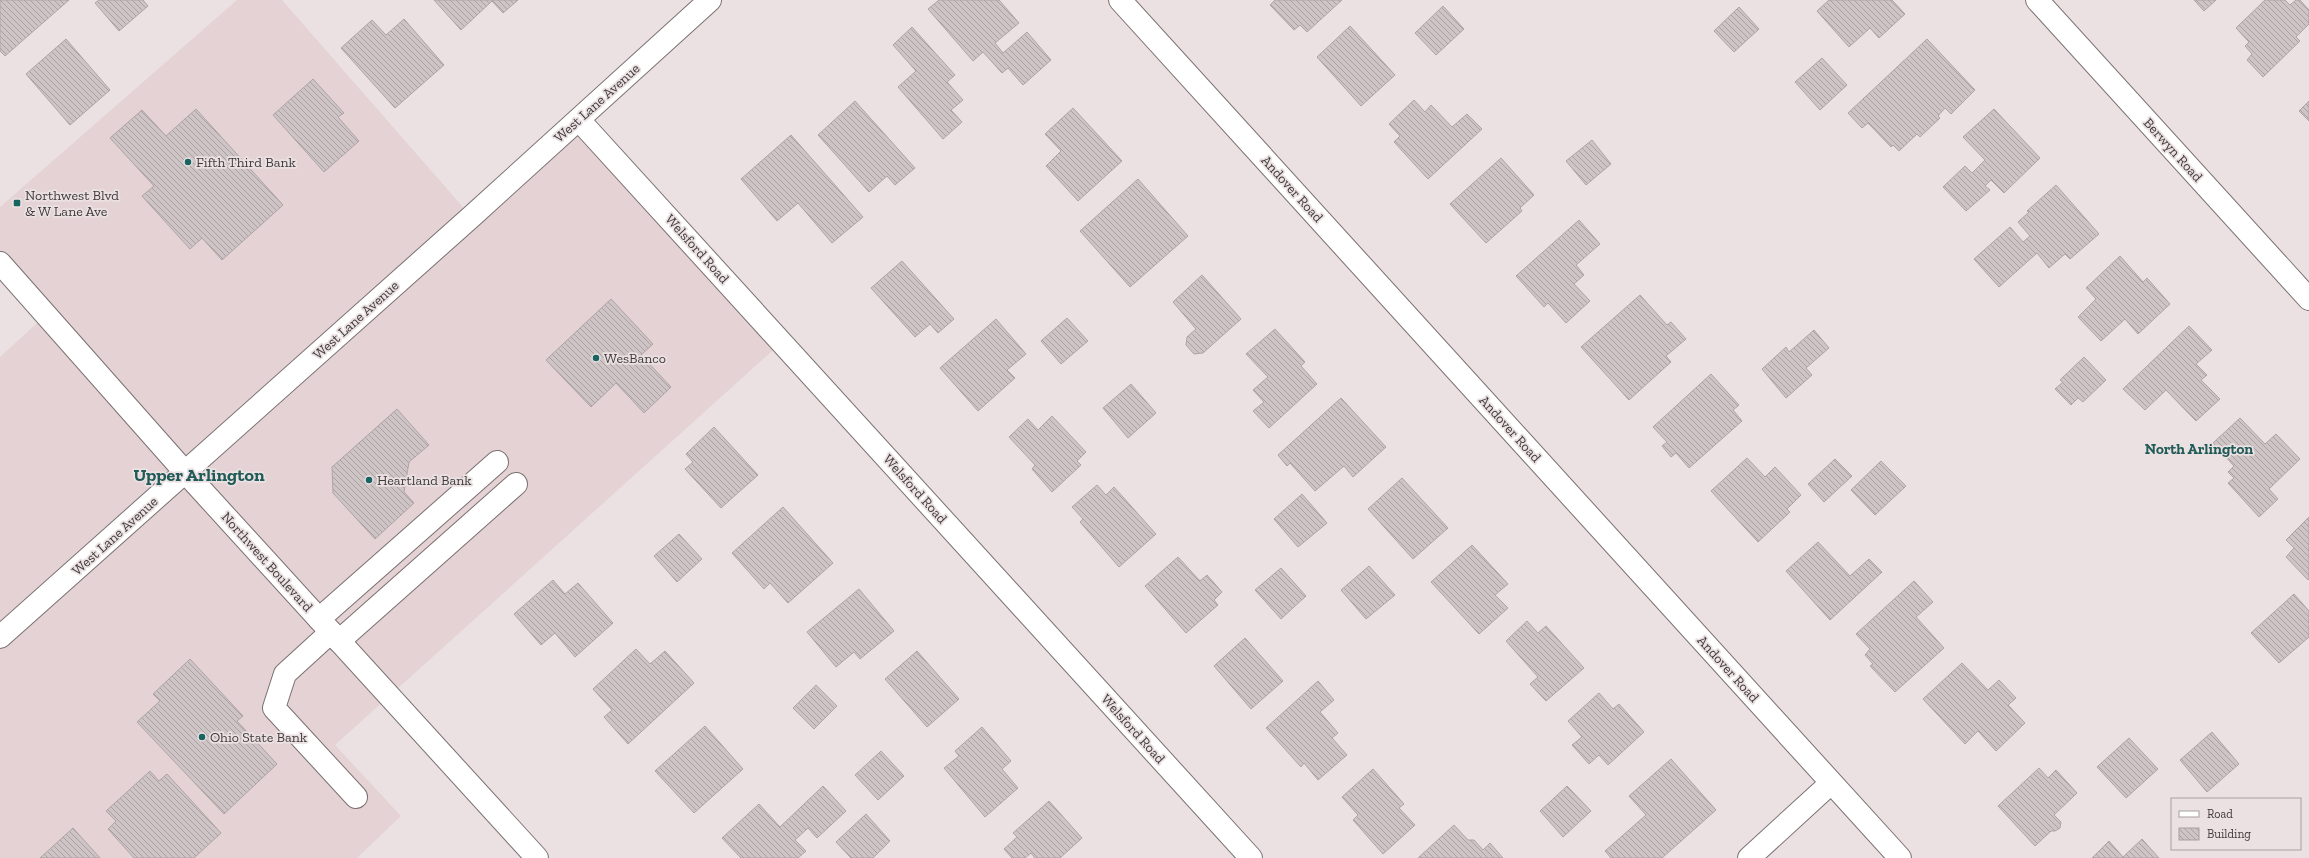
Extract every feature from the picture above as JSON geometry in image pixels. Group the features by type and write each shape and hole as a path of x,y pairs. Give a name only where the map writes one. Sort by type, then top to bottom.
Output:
{"street":[{"name":"West Lane Avenue","path":"0,637 580,120 710,0"},
{"name":"Andover Road","path":"1120,0 1900,858"},
{"name":"Berwyn Road","path":"2037,0 2309,299"},
{"name":"Welsford Road","path":"580,120 1251,858"},
{"name":"Northwest Boulevard","path":"0,263 185,472 537,858"},
{"path":"356,797 274,708 285,674 330,631 497,462"},
{"path":"330,631 516,484"},
{"path":"1749,858 1831,782"}],"shaded area":[{"path":"237,0 282,0 476,222 584,126 782,342 335,745 401,816 357,858 0,858 0,357 46,315 0,263 0,207"}],"building":[{"path":"0,0 69,0 5,56 0,51"},
{"path":"99,0 143,0 148,6 119,31 95,3"},
{"path":"434,0 518,0 503,13 492,1 461,30"},
{"path":"939,0 999,0 1019,23 995,43 1003,53 1027,32 1051,60 1023,85 1008,68 1002,73 983,52 973,61 928,9"},
{"path":"1275,0 1342,0 1307,32 1300,25 1294,30 1270,5"},
{"path":"1829,0 1892,0 1905,14 1879,38 1870,28 1849,47 1817,11"},
{"path":"2194,0 2216,0 2204,11"},
{"path":"2265,0 2285,0 2290,5 2296,0 2300,0 2309,10 2309,24 2296,37 2300,41 2263,77 2247,60 2252,54 2245,46 2249,42 2236,28"},
{"path":"1443,6 1464,29 1436,55 1415,33"},
{"path":"1739,7 1759,29 1734,52 1714,31"},
{"path":"404,19 444,65 395,108 341,48 372,20 386,35"},
{"path":"1350,26 1395,75 1361,106 1317,57"},
{"path":"912,27 955,75 947,82 963,100 951,110 962,122 943,139 898,87 916,71 893,45"},
{"path":"66,39 110,90 70,125 26,74"},
{"path":"1927,39 1975,90 1951,114 1945,108 1938,116 1940,118 1920,137 1917,134 1899,151 1893,145 1891,147 1868,123 1862,128 1848,113"},
{"path":"1822,58 1847,85 1820,110 1795,82"},
{"path":"313,79 344,113 338,117 359,141 324,172 273,115"},
{"path":"1414,100 1425,112 1431,105 1452,127 1467,114 1482,129 1428,179 1394,142 1400,136 1389,124"},
{"path":"855,101 915,168 895,185 887,176 869,192 818,135"},
{"path":"2309,101 2309,121 2299,111"},
{"path":"1073,108 1122,161 1078,201 1046,166 1061,151 1045,134"},
{"name":"Fifth Third Bank","path":"196,109 283,205 222,260 202,238 190,249 142,196 154,186 110,138 142,110 166,136"},
{"path":"1994,109 2040,158 2004,193 1991,180 1985,186 1990,190 1966,211 1943,187 1965,166 1972,173 1985,160 1963,137"},
{"path":"791,135 863,217 832,243 798,203 777,221 741,179"},
{"path":"1592,140 1611,164 1586,185 1566,161"},
{"path":"1501,158 1534,195 1520,208 1522,211 1486,243 1450,204"},
{"path":"1138,179 1188,236 1130,287 1080,231"},
{"path":"2056,185 2099,234 2070,259 2065,254 2049,268 2037,253 1999,287 1974,259 2010,227 2023,242 2030,236 2018,222 2029,212 2027,211"},
{"path":"1579,220 1600,244 1576,265 1584,275 1574,284 1590,301 1566,323 1548,303 1544,307 1516,276"},
{"path":"2120,256 2143,282 2147,278 2170,304 2138,334 2125,319 2101,341 2078,317 2096,299 2086,288"},
{"path":"902,261 954,319 938,333 930,324 915,337 871,288"},
{"path":"1202,275 1241,319 1203,353 1194,354 1186,345 1187,337 1196,329 1173,302"},
{"path":"1640,295 1667,325 1671,322 1686,339 1666,356 1671,362 1629,400 1581,347"},
{"name":"WesBanco","path":"611,299 653,344 641,355 671,387 644,413 616,383 591,407 546,360"},
{"path":"1067,318 1088,341 1061,364 1041,341"},
{"path":"996,319 1026,354 1007,370 1015,378 978,411 940,368"},
{"path":"2189,326 2212,350 2196,364 2207,375 2201,380 2220,399 2196,421 2166,390 2145,410 2123,389"},
{"path":"1275,329 1305,362 1301,366 1317,384 1269,428 1253,411 1264,402 1253,390 1268,377 1246,354"},
{"path":"1814,330 1829,348 1806,368 1812,375 1786,398 1762,369 1786,347 1789,352"},
{"path":"2084,357 2106,380 2083,402 2078,398 2071,405 2055,389 2063,382 2060,380"},
{"path":"1711,374 1739,405 1733,410 1742,421 1689,468 1676,453 1671,457 1662,446 1667,442 1653,427"},
{"path":"1131,384 1156,413 1128,438 1103,408"},
{"path":"1341,398 1386,447 1353,477 1344,466 1315,491 1290,463 1287,466 1278,455"},
{"name":"Heartland Bank","path":"397,409 429,445 409,462 404,492 414,503 375,539 333,493 332,467"},
{"path":"1052,416 1086,452 1077,461 1081,465 1052,492 1032,469 1035,465 1009,437 1028,419 1038,430"},
{"path":"2240,418 2265,444 2276,434 2300,459 2269,489 2278,499 2259,517 2228,483 2234,478 2228,472 2234,466 2213,443"},
{"path":"714,427 758,475 721,508 685,469 693,462 686,454"},
{"path":"1747,458 1765,477 1775,467 1801,495 1787,509 1790,512 1758,542 1711,491"},
{"path":"1835,459 1852,476 1824,502 1808,484"},
{"path":"1881,461 1906,486 1875,515 1851,490"},
{"path":"1402,478 1448,528 1413,559 1368,509"},
{"path":"1097,485 1106,495 1114,487 1156,534 1119,567 1080,522 1083,519 1072,507"},
{"path":"1302,494 1327,523 1298,547 1274,519"},
{"path":"783,507 833,563 788,603 770,583 764,589 732,553"},
{"path":"2309,517 2308,580 2286,557 2294,548 2286,540"},
{"path":"679,534 702,559 677,582 654,556"},
{"path":"1818,542 1850,576 1869,559 1882,572 1830,620 1786,571"},
{"path":"1472,545 1508,584 1495,595 1508,608 1479,634 1431,582"},
{"path":"1178,557 1200,581 1207,575 1222,592 1214,600 1218,605 1186,633 1145,586"},
{"path":"1369,566 1395,595 1366,619 1341,590"},
{"path":"1281,568 1306,596 1281,619 1255,590"},
{"path":"553,580 565,594 578,583 613,623 575,657 555,633 541,645 514,614"},
{"path":"1914,581 1933,602 1916,617 1944,648 1895,692 1870,666 1873,664 1865,655 1870,649 1856,634"},
{"path":"859,589 894,631 860,659 854,652 836,667 807,632"},
{"path":"2294,594 2309,611 2309,637 2279,663 2251,633"},
{"path":"1527,621 1538,633 1546,626 1584,668 1546,701 1530,684 1538,677 1506,641"},
{"path":"1245,638 1283,681 1251,709 1214,666"},
{"path":"636,649 650,664 665,651 694,683 628,744 604,717 612,710 593,689"},
{"path":"917,651 959,699 927,727 885,679"},
{"name":"Ohio State Bank","path":"190,659 243,716 237,721 277,764 224,814 137,722 160,701 153,694"},
{"path":"1962,663 1988,690 1999,680 2016,698 2008,705 2025,723 1996,751 1978,731 1965,744 1923,699"},
{"path":"1318,681 1334,700 1320,712 1338,733 1332,738 1347,755 1318,780 1304,763 1301,767 1266,728"},
{"path":"816,685 837,706 814,729 793,708"},
{"path":"1599,693 1613,709 1619,704 1644,732 1608,765 1599,755 1589,764 1572,745 1582,737 1568,721"},
{"path":"705,726 743,769 694,813 655,771"},
{"path":"982,727 1011,761 1002,769 1018,788 985,817 944,768 959,756 955,751"},
{"path":"2212,732 2239,764 2207,792 2180,760"},
{"path":"2129,738 2158,769 2126,798 2097,767"},
{"path":"881,751 904,776 878,800 855,775"},
{"path":"1671,759 1716,810 1662,858 1611,858 1605,851 1646,815 1629,796"},
{"path":"2039,768 2048,778 2056,770 2077,793 2054,815 2061,822 2060,828 2055,831 2051,831 2035,846 1998,806"},
{"path":"1373,769 1404,804 1399,808 1415,825 1383,854 1353,820 1358,815 1342,797"},
{"path":"150,771 159,781 167,774 221,833 194,858 134,858 108,829 116,821 106,811"},
{"path":"823,786 846,811 817,838 808,828 795,840 806,851 798,858 741,858 722,838 759,804 780,827"},
{"path":"1567,786 1591,811 1563,837 1540,811"},
{"path":"1049,801 1082,838 1060,858 1035,858 1031,853 1025,858 1012,858 1004,849 1017,837 1013,833"},
{"path":"866,814 890,841 873,858 851,858 836,842"},
{"path":"1454,825 1468,840 1474,840 1483,850 1490,843 1503,858 1418,858"},
{"path":"73,828 100,858 40,858"},
{"path":"2142,839 2159,858 2092,858 2109,841 2123,857"}],"place":[{"name":"Fifth Third Bank","path":"188,162"},
{"name":"Northwest Blvd & W Lane Ave","path":"17,203"},
{"name":"WesBanco","path":"596,358"},
{"name":"Heartland Bank","path":"369,480"},
{"name":"Ohio State Bank","path":"202,737"}],"district":[{"name":"North Arlington","path":"2199,449"},
{"name":"Upper Arlington","path":"199,475"}]}
